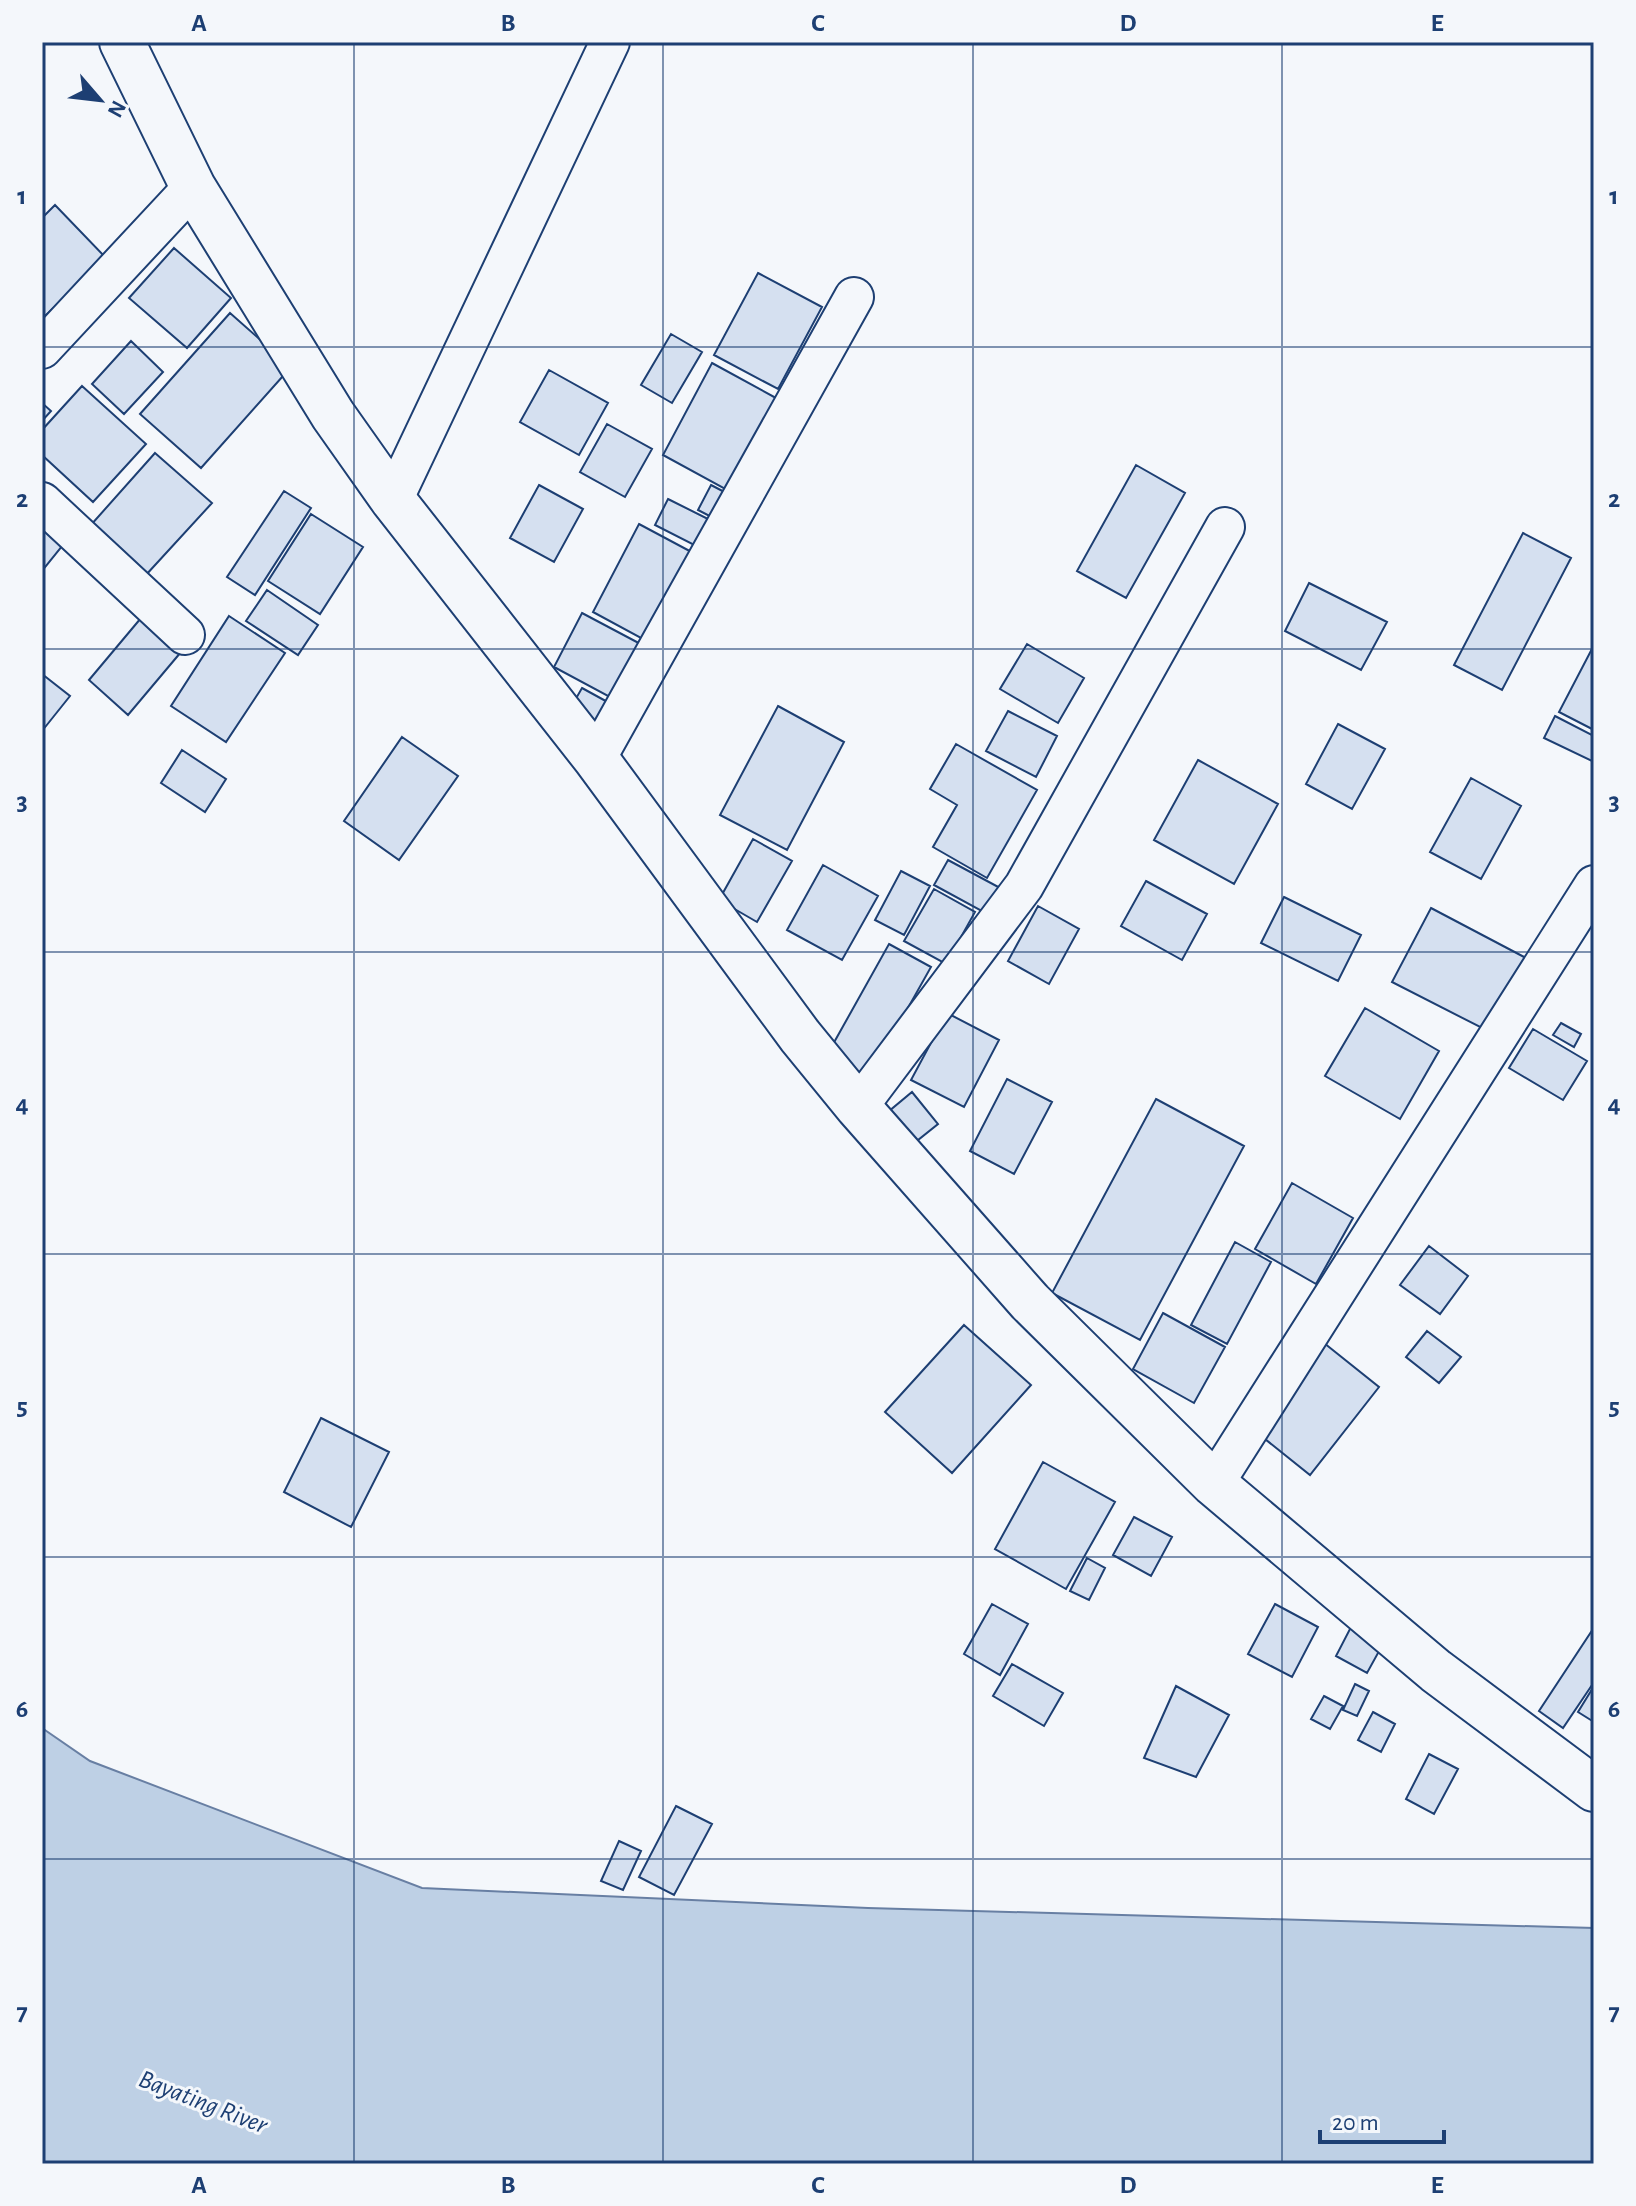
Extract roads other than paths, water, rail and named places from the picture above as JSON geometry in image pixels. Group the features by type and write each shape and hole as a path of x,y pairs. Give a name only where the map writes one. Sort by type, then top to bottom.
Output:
{"street":[{"path":"122,42 193,187 333,415 393,500 596,759 800,1036 858,1107 1030,1302 1214,1484 1436,1671 1594,1789"},
{"path":"393,500 610,42"},
{"path":"42,349 193,187"},
{"path":"596,759 854,297"},
{"path":"42,502 185,635"},
{"path":"858,1107 1024,886 1225,527"},
{"path":"1214,1484 1594,885"}],"water":[{"name":"Bayating River","path":"42,1728 90,1761 422,1888 868,1908 1594,1928 1594,2164 42,2164"}]}
